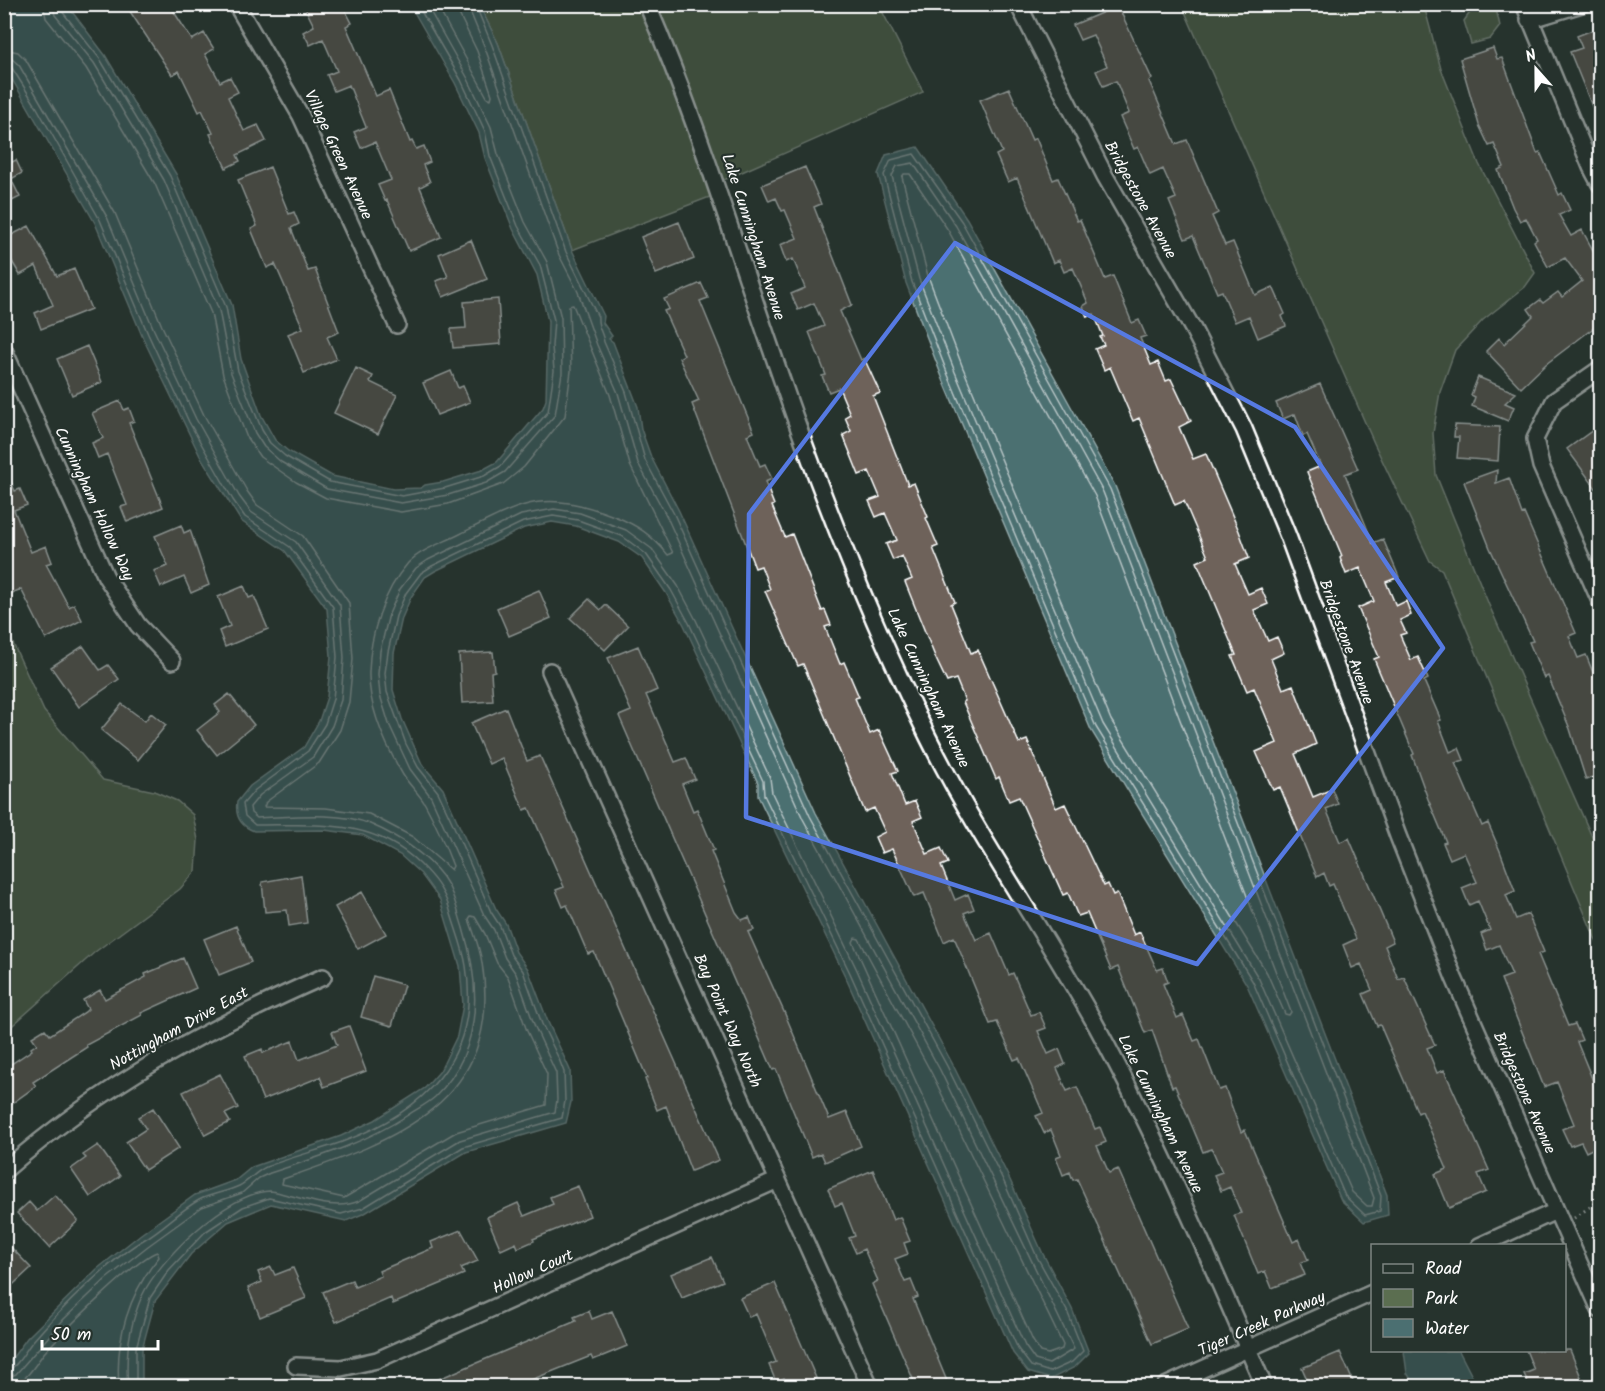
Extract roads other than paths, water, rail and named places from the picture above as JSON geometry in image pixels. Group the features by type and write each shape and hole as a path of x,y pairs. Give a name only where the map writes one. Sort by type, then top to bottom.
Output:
{"street":[{"name":"Village Green Avenue","path":"236,4 301,116 397,326"},
{"name":"Lake Cunningham Avenue","path":"647,4 705,147 776,364 819,483 928,737 994,855 1064,969 1133,1095 1264,1386"},
{"name":"Bridgestone Avenue","path":"1018,4 1105,176 1220,378 1244,429 1288,536 1398,836 1454,978 1600,1310"},
{"path":"1524,4 1600,184"},
{"path":"1529,20 1582,4"},
{"name":"Cunningham Hollow Way","path":"4,350 106,577 138,625 172,662"},
{"path":"1600,369 1554,401 1534,439 1541,466 1600,602"},
{"name":"Bay Point Way North","path":"550,671 870,1386"},
{"name":"Nottingham Drive East","path":"4,1171 68,1118 117,1083 168,1051 323,977"},
{"name":"Hollow Court","path":"296,1366 341,1368 376,1360 778,1180"},
{"path":"1481,1244 1556,1211"},
{"name":"Tiger Creek Parkway","path":"1165,1386 1371,1293"}],"water":[{"path":"5,4 63,5 70,9 105,55 176,174 232,305 241,359 261,415 275,440 288,451 332,476 393,489 421,488 482,470 497,462 543,408 546,400 548,321 537,275 513,229 485,158 479,133 455,83 410,5 479,5 498,43 572,250 604,316 603,323 612,336 609,339 613,342 638,407 641,429 651,457 679,511 816,813 952,1063 1010,1180 1043,1254 1072,1309 1089,1353 1075,1367 1051,1379 1028,1372 1013,1353 845,976 758,796 758,783 684,625 666,593 642,558 619,542 576,526 552,522 524,528 425,577 411,597 402,618 394,653 393,690 402,719 422,764 443,789 496,909 506,924 516,952 528,969 548,1022 570,1070 571,1102 566,1123 466,1152 365,1213 346,1221 271,1204 228,1222 191,1254 155,1301 142,1349 142,1386 5,1386 5,1368 27,1338 97,1269 195,1195 236,1180 252,1167 341,1136 375,1120 425,1088 440,1071 457,1036 463,1005 460,966 440,900 421,874 400,855 363,835 324,830 254,831 246,826 238,816 237,802 250,786 304,747 319,721 327,697 331,656 327,609 285,551 241,521 200,456 143,338 95,223 5,67"},
{"path":"918,147 967,219 1115,486 1387,1195 1388,1215 1364,1222 1341,1200 1247,985 1091,730 942,377 906,283 878,174 886,155"},
{"path":"1404,1352 1460,1352 1477,1386 1415,1386 1407,1373"}]}
